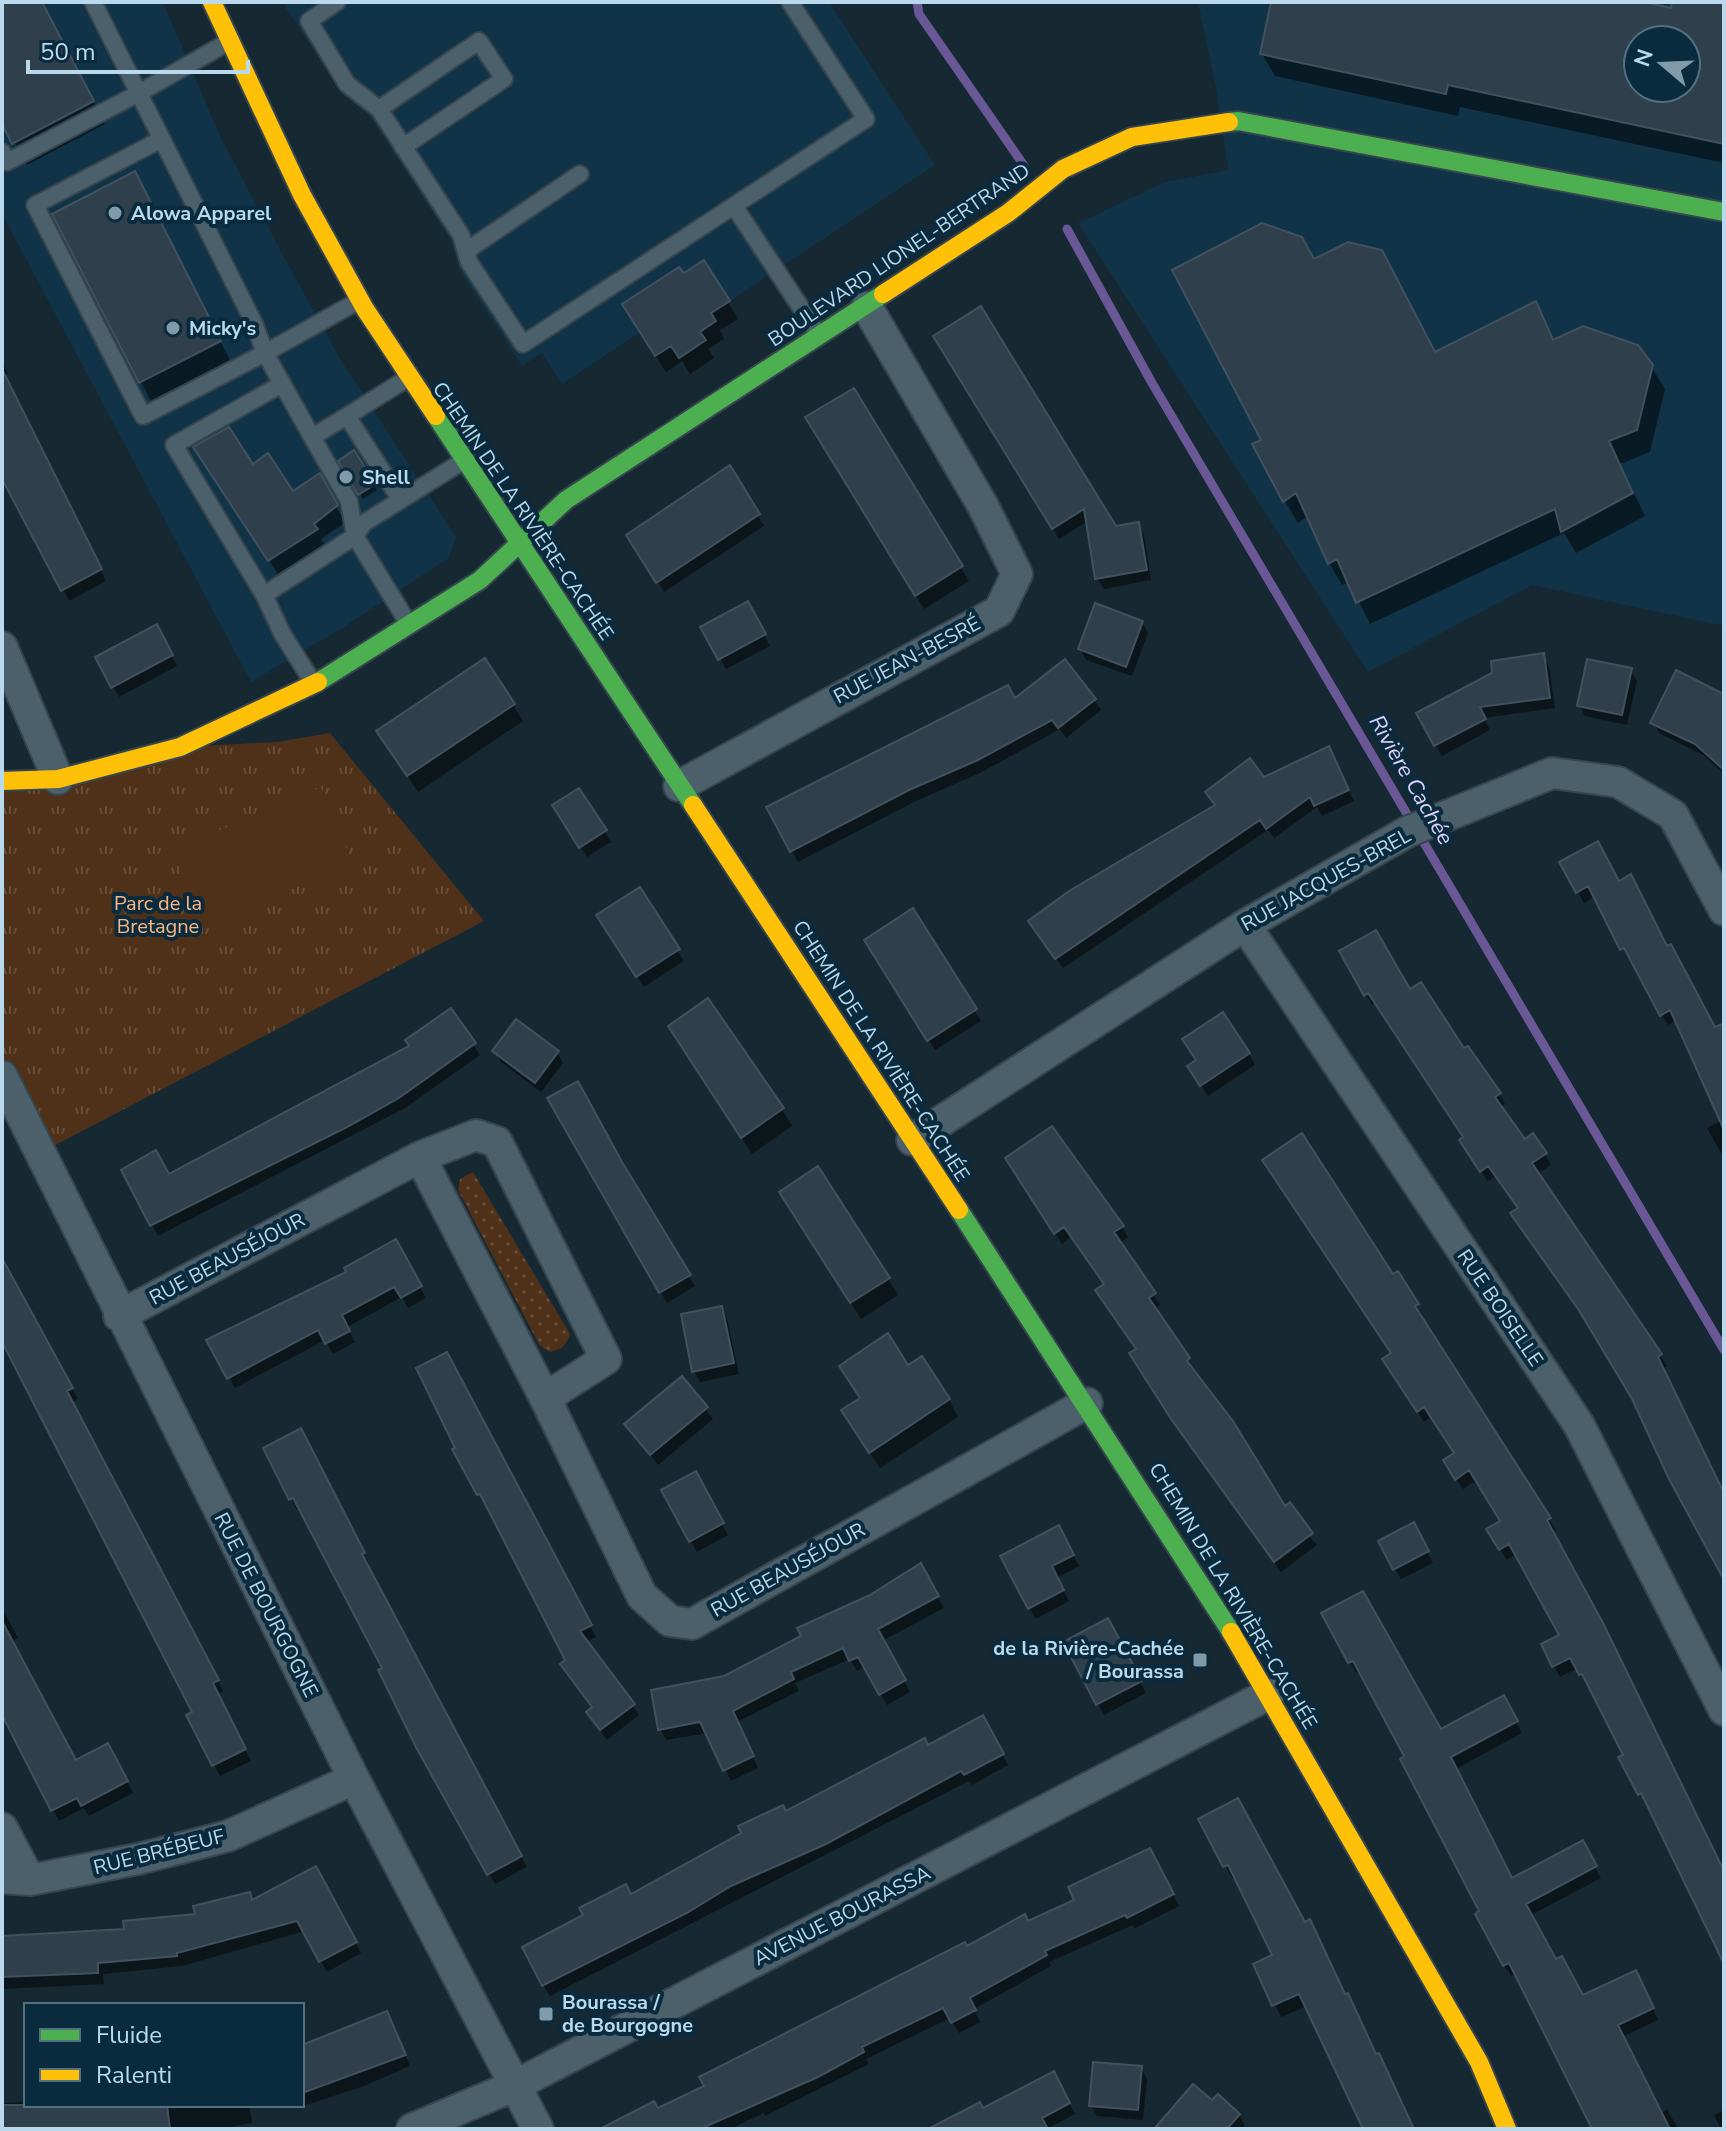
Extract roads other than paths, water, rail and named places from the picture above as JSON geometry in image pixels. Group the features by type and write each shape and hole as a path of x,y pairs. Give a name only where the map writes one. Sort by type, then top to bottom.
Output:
{"street":[{"name":"CHEMIN DE LA RIVIÈRE-CACHÉE","path":"212,2 302,195 360,300 463,461 1087,1403 1269,1694 1479,2062 1507,2129"},
{"name":"BOULEVARD LIONEL-BERTRAND","path":"2,781 58,779 180,747 315,684 480,580 566,500 867,307 1008,213 1063,169 1132,137 1238,121 1724,212"},
{"name":"RUE JEAN-BESRÉ","path":"679,786 718,761 999,611 1017,574 983,506 867,307"},
{"path":"2,647 58,779"},
{"name":"RUE JACQUES-BREL","path":"912,1140 1245,925 1421,826 1552,773 1618,782 1673,815 1724,910"},
{"name":"RUE BOISELLE","path":"1245,925 1579,1425 1724,1710"},
{"name":"RUE DE BOURGOGNE","path":"2,1076 119,1316 354,1779 538,2129"},
{"name":"RUE BEAUSÉJOUR","path":"119,1316 420,1157 476,1135 497,1142 606,1359 545,1398"},
{"name":"RUE BEAUSÉJOUR","path":"420,1157 545,1398 642,1596 670,1621 692,1624 1087,1403"},
{"name":"AVENUE BOURASSA","path":"412,2129 514,2086 1269,1694"},
{"name":"RUE BRÉBEUF","path":"16,1879 138,1859 228,1836 354,1779"},
{"path":"2,1828 16,1879"}],"lane":[{"path":"93,2 254,323 265,353 349,501 355,536 409,624"},
{"path":"337,2 309,21 347,84 379,109 461,235 469,262 523,344 866,119 790,2"},
{"path":"2,152 7,162 139,93 229,41"},
{"path":"379,109 479,41 504,79 403,147"},
{"path":"162,139 35,205 143,416 360,300"},
{"path":"466,251 580,174"},
{"path":"734,206 820,337"},
{"path":"312,437 409,378"},
{"path":"282,384 174,445 264,595 283,635 315,684"},
{"path":"347,416 400,499"},
{"path":"264,595 355,536 364,523 463,461"}],"waterway":[{"name":"Rivière Cachée","path":"917,2 919,14 1025,167"},
{"name":"Rivière Cachée","path":"1067,229 1152,383 1724,1350"}],"place":[{"name":"Alowa Apparel","path":"115,213"},
{"name":"Micky's","path":"173,328"},
{"name":"Shell","path":"346,477"},
{"name":"de la Rivière-Cachée / Bourassa","path":"1200,1660"},
{"name":"Bourassa / de Bourgogne","path":"546,2014"}],"park label":[{"name":"Parc de la Bretagne","path":"158,914"}]}
